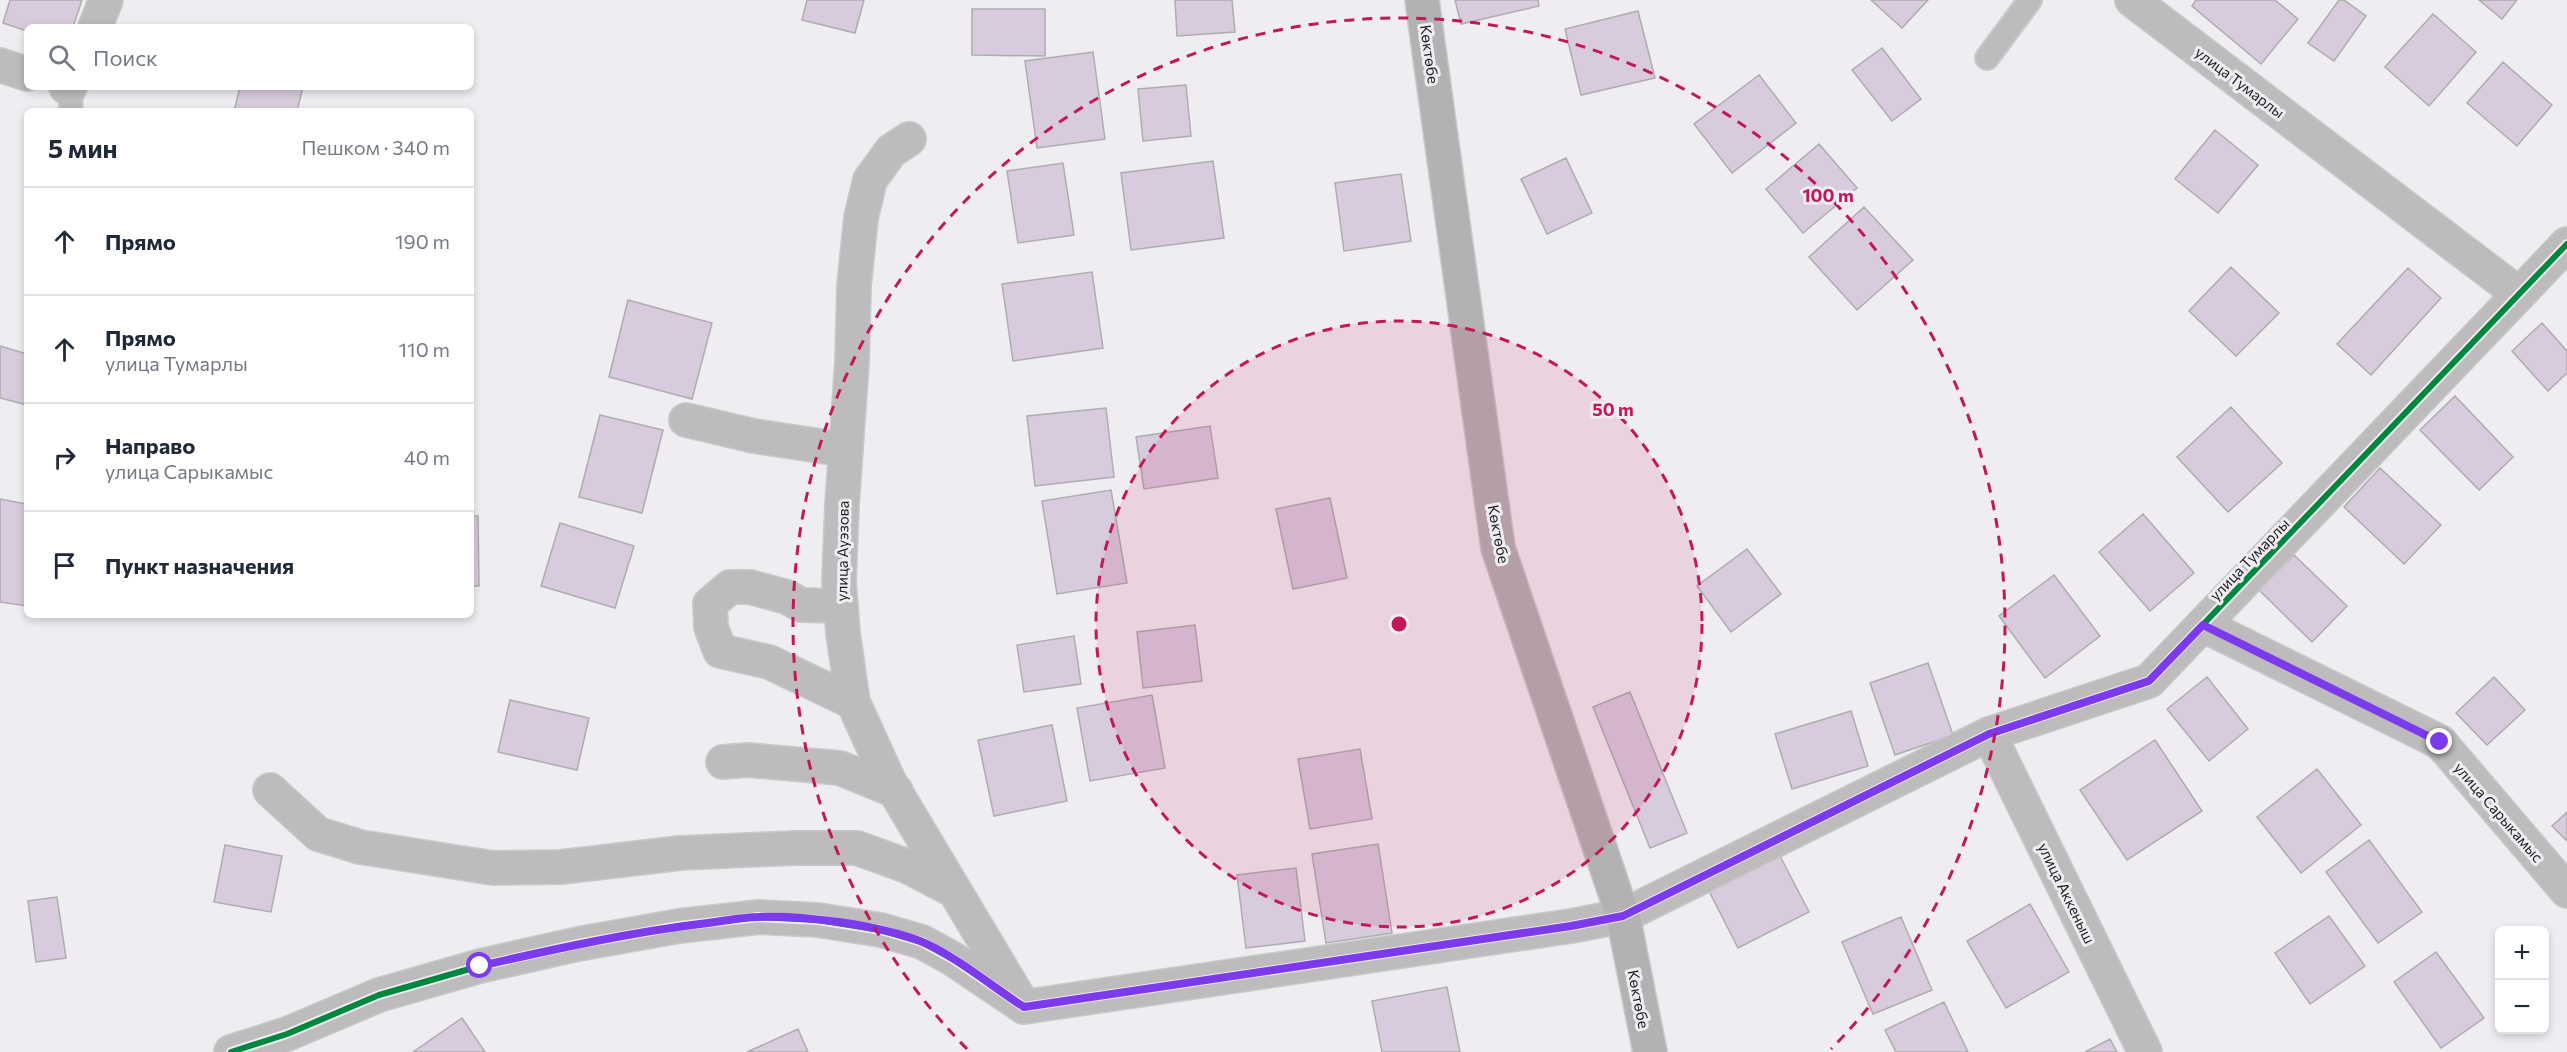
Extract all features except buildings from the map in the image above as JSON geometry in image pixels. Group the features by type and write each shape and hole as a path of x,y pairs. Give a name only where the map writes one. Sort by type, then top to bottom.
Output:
{"street":[{"path":"96,24 106,0"},
{"name":"Көктөбе","path":"1422,0 1498,548 1623,916 1650,1052"},
{"name":"улица Тумарлы","path":"2132,0 2519,294"},
{"path":"0,65 24,73"},
{"name":"улица Ауэзова","path":"909,140 891,151 870,180 861,218 854,286 852,362 839,581 853,702 896,791 1024,1007"},
{"name":"улица Тумарлы","path":"1024,1007 1571,926 1623,916 1989,734 2149,681 2567,244"},
{"path":"686,420 754,436 846,450"},
{"path":"841,606 801,605 787,597 750,587 730,587 710,604 711,627 720,651 769,662 853,702"},
{"name":"улица Сарыкамыс","path":"2203,625 2440,742 2567,891"},
{"name":"улица Аккеныш","path":"1989,734 2145,1052"},
{"path":"723,762 766,760 840,768 896,791"},
{"path":"270,790 318,834 360,847 493,868 561,867 680,854 794,848 858,848 908,866 956,892"},
{"path":"231,1052 287,1034 380,995 480,966 578,944 679,926 759,917 818,920 881,930 922,942 953,959 1024,1007"}],"lane":[{"path":"1987,57 2030,0"}],"cycle path":[{"path":"231,1052 287,1034 379,995 480,966 578,944 679,926 759,917 818,920 881,930 922,942 953,959 1024,1007 1571,926 1623,916 1989,734 2149,681 2567,244"}],"route":[{"path":"480,966 578,944 679,926 759,917 818,920 881,930 922,942 953,959 1024,1007 1571,926 1623,916 1989,734 2149,681 2203,625 2440,742"}]}
